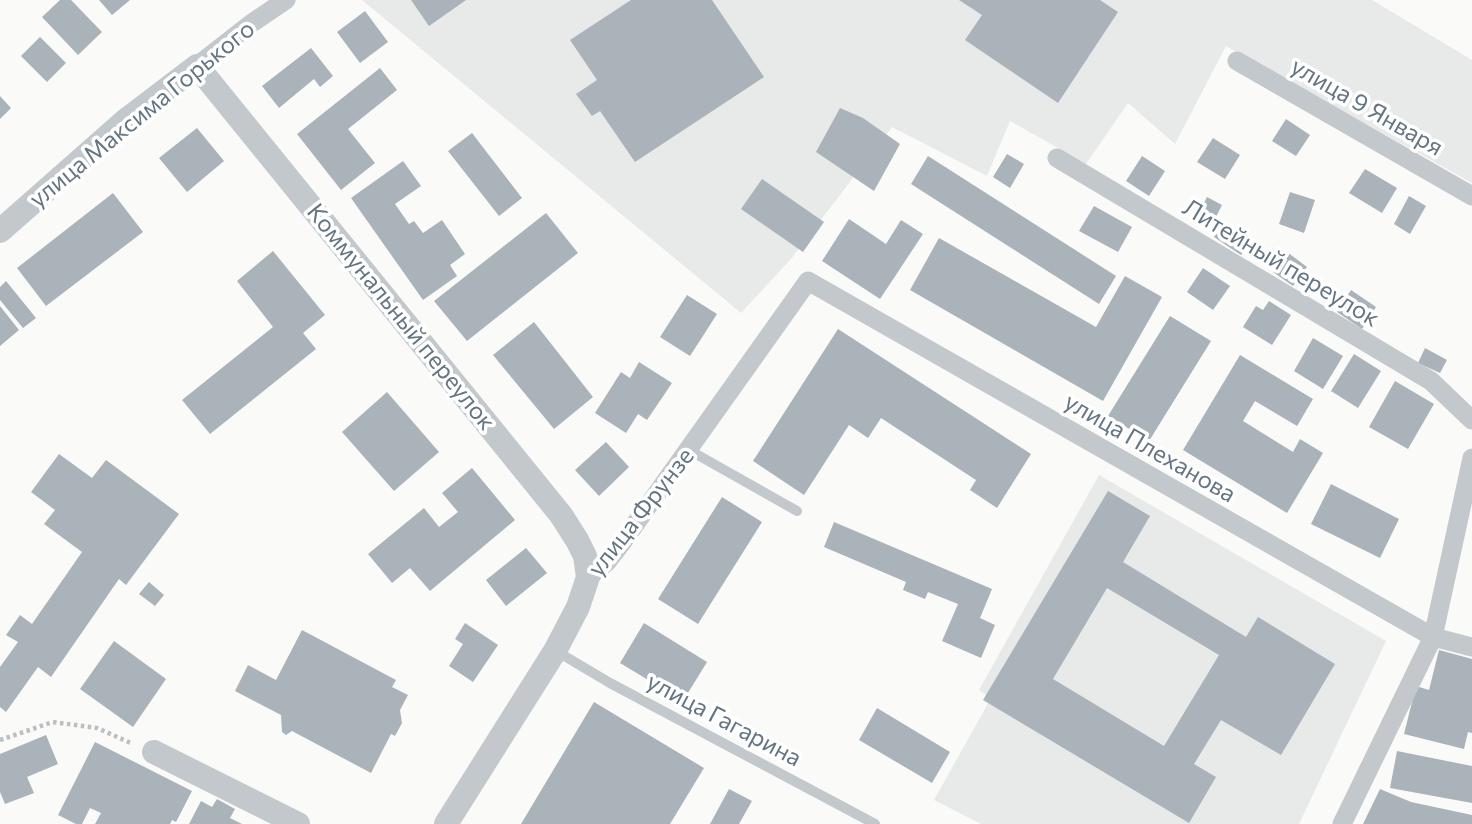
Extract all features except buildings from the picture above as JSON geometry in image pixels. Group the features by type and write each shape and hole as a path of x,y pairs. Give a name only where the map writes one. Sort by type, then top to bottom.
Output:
{"street":[{"name":"улица Максима Горького","path":"0,230 126,120 286,0"},
{"name":"улица 9 Января","path":"1237,61 1472,196"},
{"name":"Коммунальный переулок","path":"197,66 548,498 577,540 585,556 588,577"},
{"name":"Литейный переулок","path":"1057,158 1431,381 1472,420"},
{"name":"улица Фрунзе","path":"446,824 555,651 578,607 588,577 607,562 621,544 808,281"},
{"name":"улица Плеханова","path":"808,281 1433,637 1472,647"},
{"path":"1342,824 1433,637 1472,458"},
{"path":"154,752 298,824"}],"lane":[{"path":"689,450 797,511"},
{"name":"улица Гагарина","path":"555,651 875,824"}],"path":[{"path":"0,740 53,722 97,729 154,752"}],"shaded area":[{"path":"362,0 1372,0 1472,60 1472,183 1226,46 1175,144 1128,103 1086,164 1010,121 987,176 892,127 791,259 741,313"},
{"path":"1099,475 1386,641 1299,824 981,824 934,800 991,698 979,690"}]}
